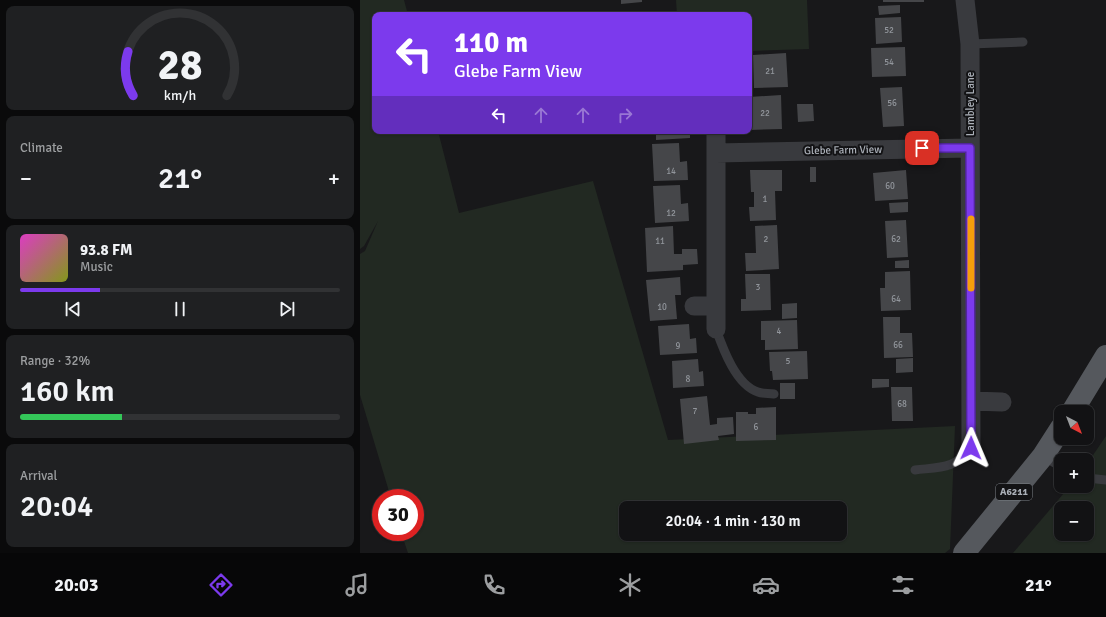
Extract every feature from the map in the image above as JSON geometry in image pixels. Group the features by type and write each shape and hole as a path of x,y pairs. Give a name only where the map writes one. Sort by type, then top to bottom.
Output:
{"main road":[{"path":"1076,405 1106,356"},
{"name":"A6211","path":"965,552 1052,461 1056,445"}],"street":[{"name":"Lambley Lane","path":"965,0 970,44 971,448"},
{"path":"716,134 716,329"},
{"name":"Glebe Farm View","path":"716,153 970,148"},
{"path":"694,306 716,306"},
{"path":"972,401 1002,402"}],"lane":[{"path":"970,44 1023,42"},
{"path":"716,329 724,350 742,381 758,392 774,394"},
{"path":"915,470 950,466 963,458 971,448"},
{"path":"1094,479 1106,480"}],"shaded area":[{"path":"360,0 404,0 407,12 372,12 372,134 439,134 459,213 593,181 668,440 955,426 950,549 945,553 408,553 404,541 424,541 424,489 388,489 360,395 360,254 365,251 378,221 364,246 360,249"},
{"path":"676,0 807,0 809,49 752,51 752,12 677,12"},
{"path":"1106,436 1106,553 1013,553 1054,505 1054,541 1094,541 1094,501 1057,501 1064,493 1094,493 1094,454"}],"building":[{"path":"621,0 642,0 642,2 621,4"},
{"path":"883,0 924,0 924,2 883,2"},
{"path":"900,5 900,13 879,15 878,6"},
{"path":"901,17 902,42 876,44 875,18"},
{"path":"905,47 906,76 872,77 871,48"},
{"path":"786,53 788,87 754,88 753,55"},
{"path":"902,87 904,126 883,127 880,88"},
{"path":"781,95 782,129 752,130 752,97"},
{"path":"797,104 813,104 814,121 798,122"},
{"path":"656,134 690,134 690,138 656,140"},
{"path":"679,143 680,162 687,161 688,180 654,181 652,144"},
{"path":"810,167 816,167 816,182 810,182"},
{"path":"750,170 782,170 782,191 775,191 776,220 750,221 749,207 754,207 754,192 751,192"},
{"path":"906,170 908,199 875,201 873,173"},
{"path":"680,185 681,204 688,203 689,221 655,223 653,186"},
{"path":"908,202 908,212 890,213 889,203"},
{"path":"906,220 908,257 887,258 885,221"},
{"path":"777,225 779,269 746,271 745,253 756,253 755,226"},
{"path":"673,226 674,254 682,254 682,249 697,249 698,264 683,265 683,270 647,272 645,228"},
{"path":"909,260 909,268 895,268 895,261"},
{"path":"910,271 911,310 881,311 880,288 885,288 885,272"},
{"path":"745,274 770,274 771,310 741,311 741,299 746,299"},
{"path":"680,277 681,295 675,295 677,319 650,321 646,280"},
{"path":"797,303 797,318 782,319 782,304"},
{"path":"883,317 900,317 900,333 912,333 913,357 884,358"},
{"path":"797,320 798,349 765,350 765,340 761,340 761,321"},
{"path":"689,324 690,339 696,338 697,353 660,355 658,326"},
{"path":"807,351 808,379 773,380 772,371 770,371 769,352"},
{"path":"913,358 913,372 896,373 896,359"},
{"path":"698,359 699,372 703,371 704,386 673,388 672,361"},
{"path":"872,379 889,379 889,387 872,388"},
{"path":"780,383 795,383 795,399 780,399"},
{"path":"891,387 912,387 913,421 892,421"},
{"path":"707,396 710,425 717,424 717,418 733,417 734,434 718,436 719,440 684,444 680,399"},
{"path":"776,407 776,440 736,441 736,412 756,414 756,408"}],"slow traffic":[{"path":"971,219 971,288"}],"route":[{"path":"922,148 970,148 971,448"}]}
